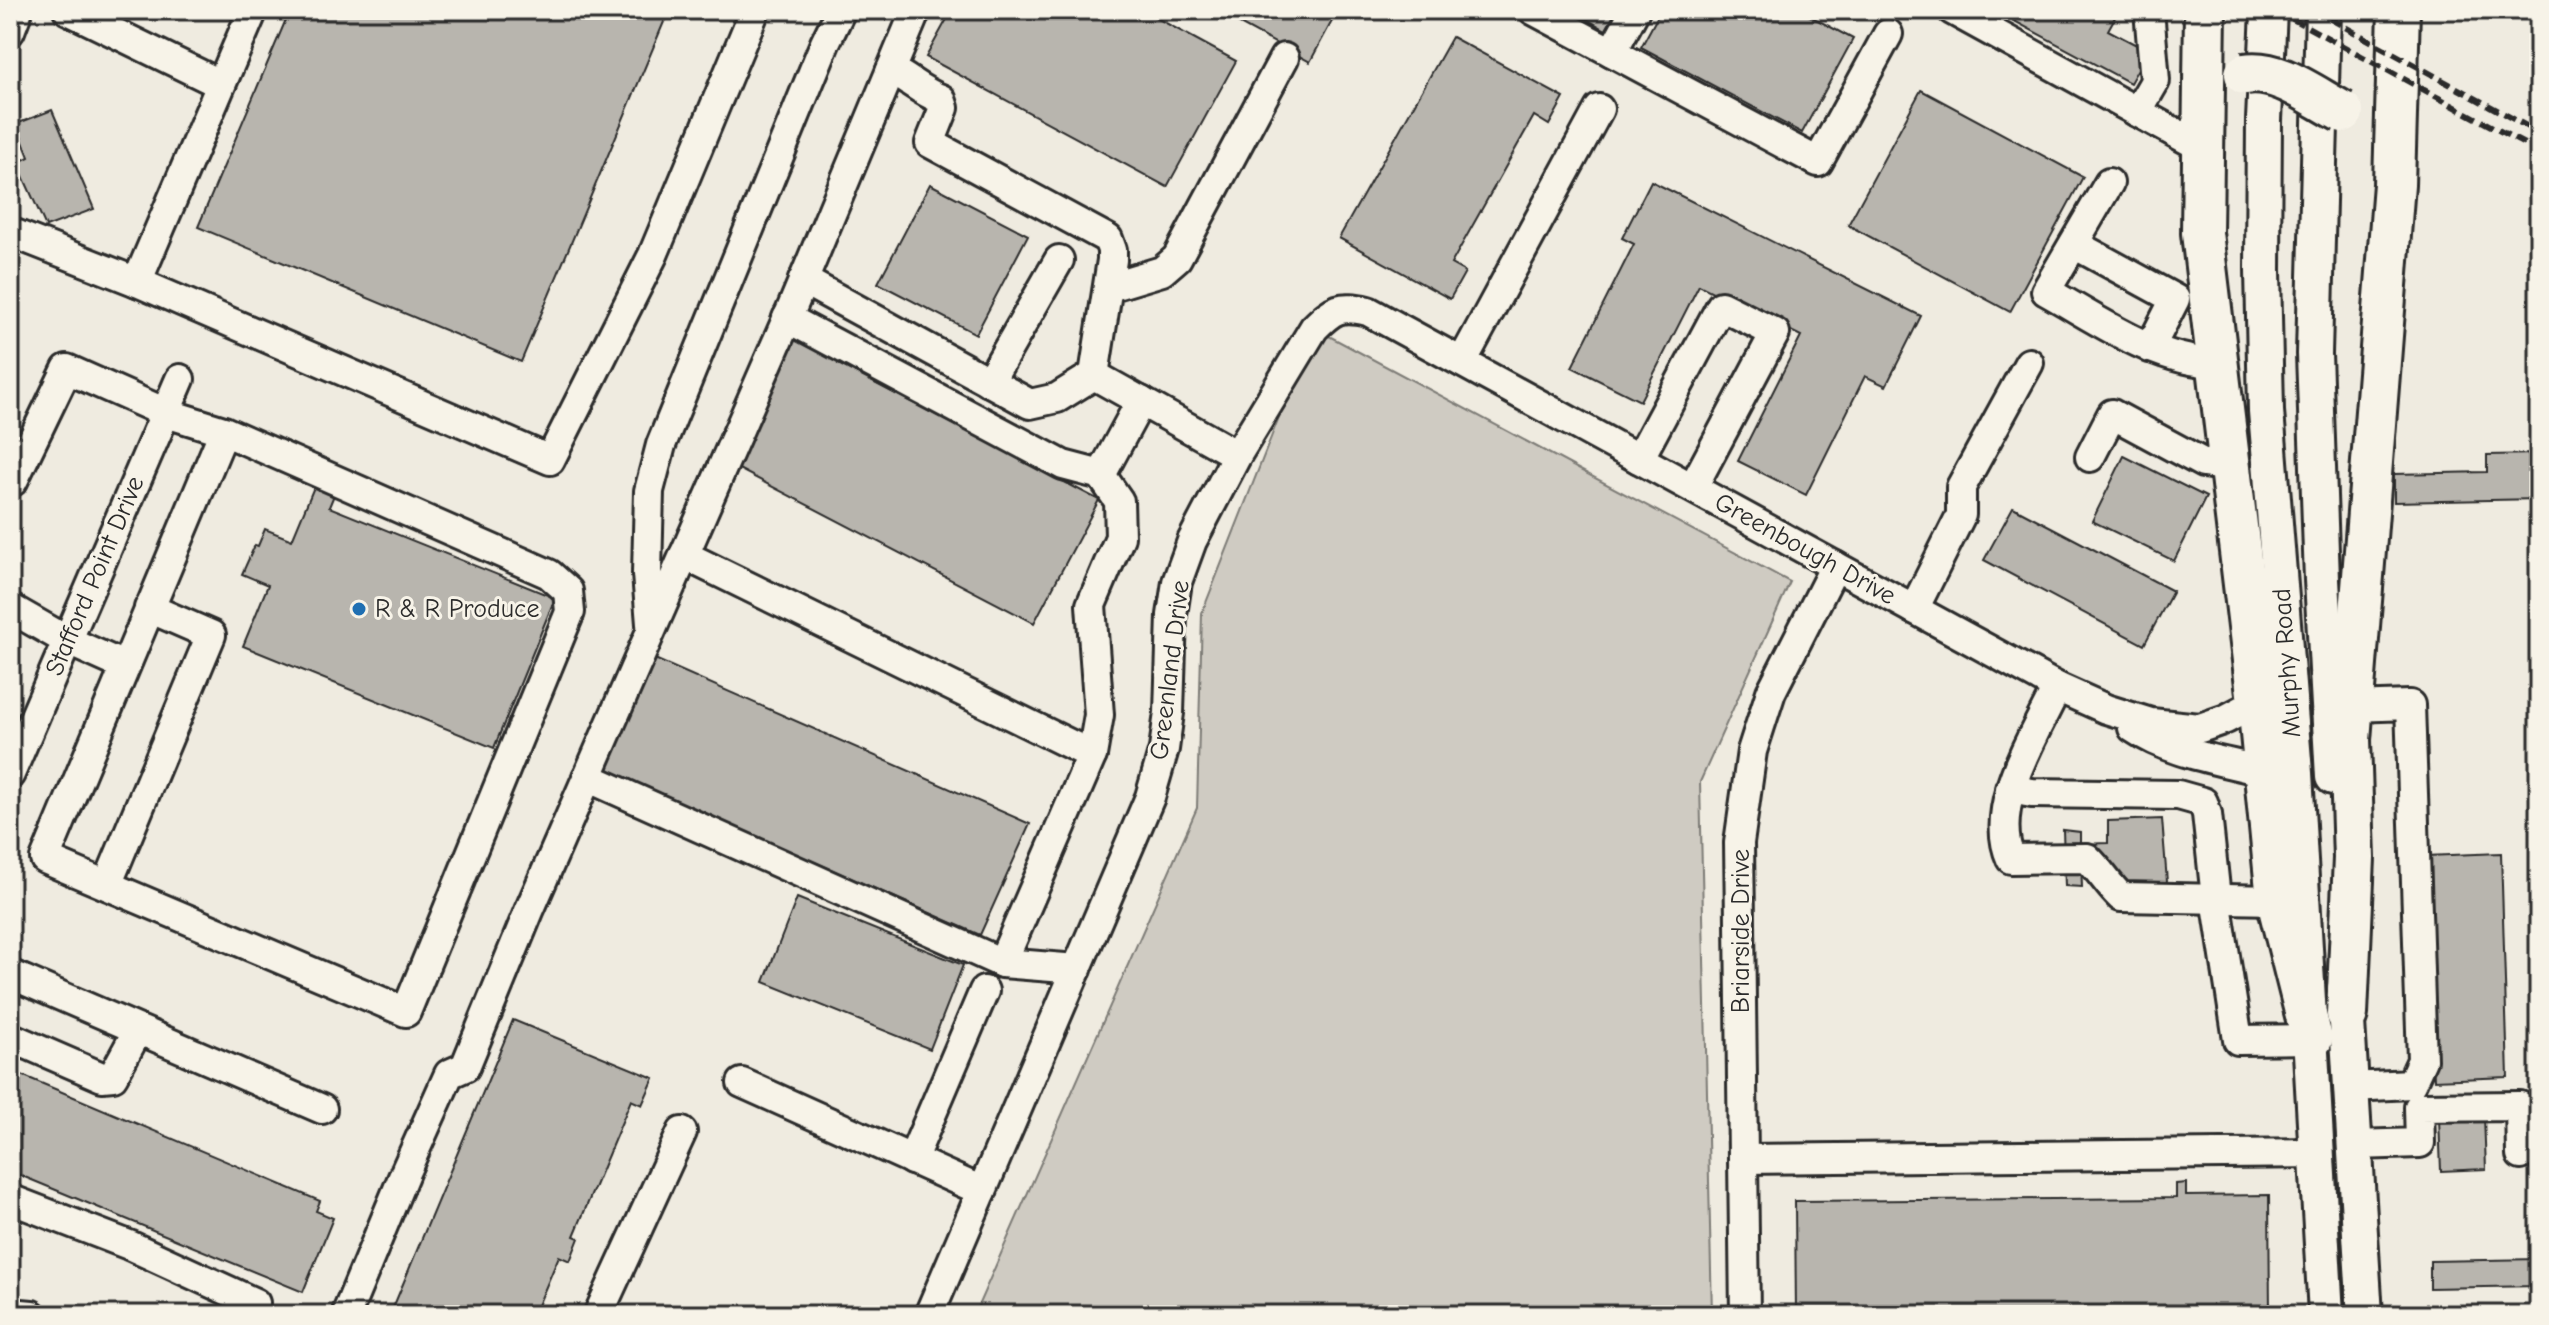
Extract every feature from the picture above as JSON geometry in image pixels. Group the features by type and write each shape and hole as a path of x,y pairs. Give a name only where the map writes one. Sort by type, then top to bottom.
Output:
{"highway":[{"path":"2205,10 2202,233 2258,702 2277,900 2323,1022"},
{"path":"2323,1022 2354,858 2350,740 2394,184 2403,19"},
{"path":"2204,106 2229,81 2245,74 2260,71 2276,77 2343,112 2375,138 2385,155 2394,184"}],"main road":[{"name":"Murphy Road","path":"2269,10 2264,120 2263,270 2270,484 2323,1022 2351,1087 2364,1303"},
{"name":"Murphy Road","path":"2323,10 2314,354 2337,857 2316,1153 2326,1315"},
{"path":"2323,1022 2332,1108 2341,1131 2355,1145"},
{"path":"2316,1153 2335,1169 2342,1195 2352,1269 2364,1303"}],"street":[{"path":"10,31 18,10"},
{"path":"68,10 220,84"},
{"path":"137,282 253,10"},
{"path":"10,232 137,282 550,460 653,255 755,10"},
{"path":"652,629 647,574 649,491 661,445 841,10"},
{"path":"346,1315 449,1074 465,1067 916,10"},
{"path":"1533,10 1818,162 1888,34"},
{"path":"1612,52 1635,10"},
{"path":"1952,10 2203,148"},
{"path":"2137,112 2155,81 2149,10"},
{"path":"1109,287 1162,271 1177,258 1284,58"},
{"path":"803,280 1030,404 1057,398 1094,375 1109,287 1112,250 1108,239 930,143 944,108 941,99 928,95 891,70"},
{"path":"1462,362 1599,109"},
{"path":"2109,183 2046,291 2150,348 2176,358 2217,363"},
{"path":"2074,244 2175,299 2150,348"},
{"path":"989,382 1059,260"},
{"name":"Greenland Drive","path":"929,1315 1150,797 1164,749 1169,713 1172,615 1177,582 1192,541 1237,455 1314,328 1329,312 1347,306 1368,311 1505,386"},
{"path":"1639,459 1721,306 1775,333 1693,487"},
{"path":"787,318 1063,465 1101,475 1119,501 1120,537 1091,605 1099,715 1092,755 1002,963"},
{"path":"1914,609 1961,515 1961,487 2029,363"},
{"path":"13,481 67,369 166,413 224,431 549,574 568,591 570,612 406,1012 45,859 224,431"},
{"path":"1094,375 1237,455"},
{"name":"Stafford Point Drive","path":"10,774 180,379"},
{"name":"Greenbough Drive","path":"1505,386 2057,687 2106,709 2151,723 2200,728 2226,719 2258,702"},
{"path":"1101,475 1141,401"},
{"path":"2090,457 2112,414 2203,463 2230,467"},
{"path":"684,555 1092,755"},
{"name":"Briarside Drive","path":"1745,1315 1739,843 1752,751 1771,692 1835,566"},
{"path":"10,608 66,640 124,666"},
{"path":"107,885 211,635 149,608"},
{"path":"2057,687 2010,789 2004,814 2006,849 2011,859 2087,858 2109,887 2121,897 2277,900"},
{"path":"2351,1087 2411,1084 2422,1060 2410,705 2352,707"},
{"name":"Greenbough Drive","path":"2106,709 2146,737 2190,753 2265,772"},
{"path":"587,777 1002,963 1077,969"},
{"path":"2010,789 2032,793 2178,795 2203,802 2238,1040 2323,1022"},
{"path":"10,974 322,1109"},
{"path":"912,1160 984,991"},
{"path":"10,1037 102,1077 113,1076 138,1030"},
{"path":"742,1083 982,1191"},
{"path":"2355,1145 2420,1143 2419,1107 2520,1106 2521,1155"},
{"path":"598,1315 682,1132"},
{"path":"1743,1159 2316,1153"},
{"path":"10,1199 129,1245 255,1303 250,1315"},
{"path":"10,1313 32,1315"}],"shaded area":[{"path":"1314,328 1790,582 1700,782 1712,1315 974,1315 1197,808 1202,613"}],"building":[{"path":"290,10 669,10 521,362 198,227"},
{"path":"952,10 1142,10 1236,61 1167,187 926,57"},
{"path":"1214,10 1338,10 1310,62"},
{"path":"1571,10 1618,10 1606,30"},
{"path":"1661,10 1799,10 1853,39 1802,133 1641,47"},
{"path":"1994,10 2119,10 2108,30 2148,51 2130,83"},
{"path":"1452,37 1564,98 1549,125 1534,116 1451,264 1465,272 1450,299 1339,238"},
{"path":"1921,90 2083,177 2010,312 1848,225"},
{"path":"52,110 94,209 46,227 17,163 29,157 16,124"},
{"path":"1651,181 1921,316 1886,386 1865,376 1806,495 1738,461 1801,336 1699,285 1640,401 1572,367 1634,244 1622,238"},
{"path":"930,184 1028,235 976,334 878,283"},
{"path":"795,338 839,361 838,364 1099,500 1034,623 729,464"},
{"path":"2539,454 2539,499 2394,502 2394,474 2487,472 2487,455"},
{"path":"2124,456 2206,497 2174,561 2092,521"},
{"path":"316,482 336,490 329,507 555,598 494,748 243,646 268,585 242,574 265,529 292,540"},
{"path":"2013,507 2173,591 2144,645 1984,560"},
{"path":"648,656 1030,824 980,935 599,767"},
{"path":"2162,819 2167,882 2111,883 2081,863 2082,887 2065,886 2063,830 2080,832 2080,844 2108,843 2108,821"},
{"path":"2501,853 2508,1077 2434,1080 2426,856"},
{"path":"797,898 963,965 930,1049 764,982"},
{"path":"513,1020 654,1078 642,1105 631,1100 574,1236 579,1238 570,1261 559,1256 534,1315 390,1315"},
{"path":"10,1070 320,1201 316,1211 333,1218 303,1292 10,1171"},
{"path":"2484,1116 2486,1169 2441,1171 2439,1118"},
{"path":"2186,1183 2186,1196 2269,1195 2270,1315 1796,1315 1795,1201 2176,1198 2176,1184"},
{"path":"2539,1259 2539,1286 2430,1288 2430,1261"}],"railway":[{"path":"2276,10 2539,152"},
{"path":"2314,10 2539,133"}],"place":[{"name":"R & R Produce","path":"359,609"}]}
